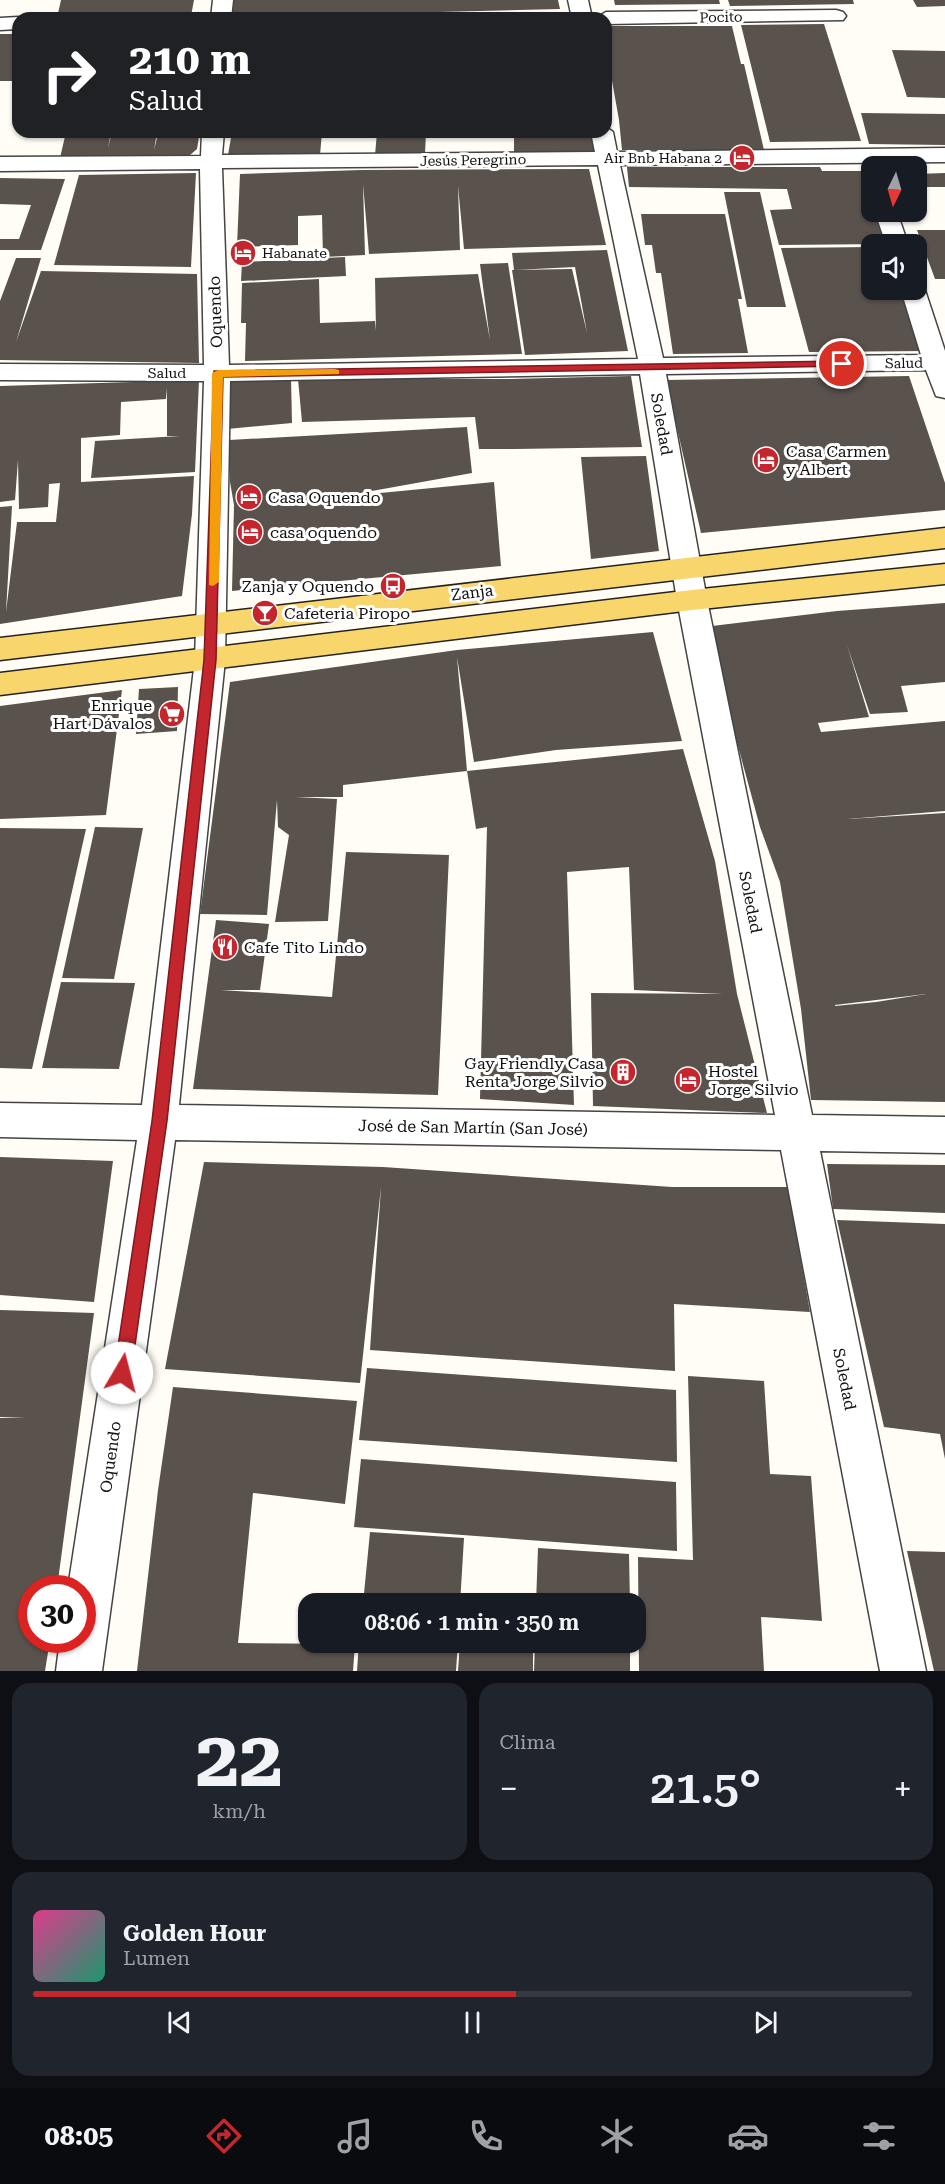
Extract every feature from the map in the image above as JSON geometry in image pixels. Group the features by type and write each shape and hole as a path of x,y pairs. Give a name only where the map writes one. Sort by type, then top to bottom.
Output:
{"main road":[{"name":"Zanja","path":"0,649 212,625 686,564 945,538"},
{"path":"0,684 692,600 945,574"}],"street":[{"name":"Pocito","path":"612,18 836,16"},
{"name":"Jesús Peregrino","path":"0,164 212,147 604,145 861,162"},
{"name":"Soledad","path":"604,145 652,368 692,600 903,1671"},
{"name":"Oquendo","path":"79,1671 159,1121 210,660 218,373 212,147"},
{"name":"Jesús Peregrino","path":"927,157 945,155"},
{"path":"917,300 941,362 945,390"},
{"name":"Salud","path":"0,372 218,373 941,362"},
{"name":"José de San Martín (San José)","path":"0,1120 945,1136"}],"building":[{"path":"61,0 194,0 192,12 58,12"},
{"path":"234,0 558,0 560,9 437,12 233,12"},
{"path":"614,0 719,0 720,4 615,5"},
{"path":"728,0 853,0 854,4 730,6"},
{"path":"913,0 945,0 945,6 917,7"},
{"path":"824,24 861,141 770,142 741,25"},
{"path":"612,26 732,26 741,64 744,64 764,150 622,150 612,81"},
{"path":"0,34 12,34 12,81 0,81"},
{"path":"892,50 945,51 945,98 907,97"},
{"path":"861,113 945,114 945,145 869,144"},
{"path":"65,138 110,138 108,148 110,138 156,138 154,150 157,138 199,138 197,149 190,155 60,158"},
{"path":"231,138 321,138 320,155 228,155"},
{"path":"376,138 426,138 425,154 375,155"},
{"path":"514,138 593,138 594,153 514,153"},
{"path":"627,167 820,167 822,171 861,171 861,222 880,222 884,234 861,234 861,244 779,245 770,210 792,209 787,189 629,187"},
{"path":"589,169 606,245 464,249 458,186 460,250 369,254 363,184 365,255 323,257 322,215 298,216 298,245 237,247 240,174 361,170"},
{"path":"196,173 191,267 54,265 79,175"},
{"path":"945,173 945,187 927,187 927,174"},
{"path":"0,178 65,179 41,250 0,250 0,239 19,239 31,205 0,204"},
{"path":"724,192 760,192 786,307 747,307"},
{"path":"641,214 725,214 742,299 738,299 748,353 673,354 661,273 656,273 652,245 645,245"},
{"path":"917,230 945,230 945,279 935,279 927,257 927,234 918,234"},
{"path":"861,247 861,300 908,300 924,351 809,352 781,248"},
{"path":"607,250 628,351 525,355 512,270 514,270 512,253","holes":["575,267 587,333 572,269 515,270"]},
{"path":"345,257 346,276 241,281 242,262"},
{"path":"16,258 41,258 16,342 41,271 197,274 199,363 0,360 0,301"},
{"path":"508,263 522,354 245,361 246,323 241,323 242,283 319,279 320,323 375,321 376,331 375,278 478,274 490,340 480,264"},
{"path":"631,376 642,447 515,449 479,449 475,417 302,422 298,379 510,379"},
{"path":"909,376 945,483 945,510 701,533 666,380"},
{"path":"228,378 291,378 292,423 227,429"},
{"path":"199,380 195,472 91,478 95,441 180,436 167,436 167,388 166,399 121,402 120,435 81,438 81,482 194,476 182,596 0,624 0,507 12,506 6,612 17,522 56,522 60,483 49,484 48,507 19,509 18,460 15,500 0,502 0,386"},
{"path":"467,427 472,473 344,496 311,499 312,505 370,501 370,494 494,482 501,566 232,591 234,505 230,482 229,440"},
{"path":"646,456 659,551 591,559 581,457"},
{"path":"945,603 945,682 901,686 908,712 870,714 847,645 869,717 818,723 821,732 945,721 945,811 848,819 945,813 945,1102 811,1100 801,1009 780,882 760,827 726,702 712,626 837,611","holes":["926,994 876,1002 835,1006"]},
{"path":"653,632 682,741 556,750 474,762 457,657 467,771 343,785 343,797 296,797 337,799 328,921 275,922 289,835 278,827 277,800 267,915 200,914 230,682 457,650"},
{"path":"178,687 177,731 136,734 139,689"},
{"path":"122,690 106,815 0,819 0,706"},
{"path":"683,749 715,861 737,994 767,1113 593,1106 591,993 723,994 634,990 629,867 567,872 574,1105 480,1099 487,827 476,829 467,771"},
{"path":"95,827 143,828 114,979 62,978"},
{"path":"0,828 86,829 32,1069 0,1068"},
{"path":"346,852 449,855 438,1095 193,1089 216,920 269,924 260,990 221,990 332,997"},
{"path":"61,982 135,983 119,1069 42,1068"},
{"path":"0,1157 113,1161 94,1302 0,1295"},
{"path":"204,1162 383,1167 672,1187 788,1187 810,1312 674,1304 675,1371 370,1350 381,1187 360,1383 165,1369"},
{"path":"827,1164 945,1165 945,1213 833,1209"},
{"path":"837,1220 945,1224 945,1459 940,1434 884,1427"},
{"path":"0,1310 94,1313 59,1575 18,1575 18,1653 48,1653 45,1671 0,1671 0,1418 25,1418 0,1417"},
{"path":"367,1368 676,1390 677,1462 359,1440"},
{"path":"688,1376 764,1381 770,1474 811,1476 822,1621 761,1617 764,1671 639,1671 639,1653 646,1653 646,1593 638,1593 638,1557 693,1560"},
{"path":"173,1387 357,1401 345,1504 253,1493 238,1643 298,1644 298,1653 354,1653 353,1671 137,1671 158,1490"},
{"path":"361,1459 676,1482 677,1551 354,1527"},
{"path":"370,1532 464,1538 461,1593 364,1593"},
{"path":"538,1548 629,1554 630,1593 536,1593"},
{"path":"907,1551 945,1552 945,1671 934,1671"},
{"path":"358,1653 457,1653 456,1671 357,1671"},
{"path":"459,1653 533,1653 533,1671 458,1671"},
{"path":"535,1653 630,1653 630,1671 534,1671"}],"slow traffic":[{"path":"213,582 218,373 335,372"}],"place":[{"name":"Air Bnb Habana 2","path":"742,158"},
{"name":"Habanate","path":"243,253"},
{"name":"Casa Carmen y Albert","path":"766,460"},
{"name":"Casa Oquendo","path":"249,497"},
{"name":"casa oquendo","path":"250,532"},
{"name":"Zanja y Oquendo","path":"393,586"},
{"name":"Cafeteria Piropo","path":"265,613"},
{"name":"Enrique Hart Dávalos","path":"172,714"},
{"name":"Cafe Tito Lindo","path":"225,947"},
{"name":"Gay Friendly Casa Renta Jorge Silvio","path":"623,1072"},
{"name":"Hostel Jorge Silvio","path":"688,1080"}],"route":[{"path":"122,1373 159,1121 210,660 218,373 842,364"}]}
